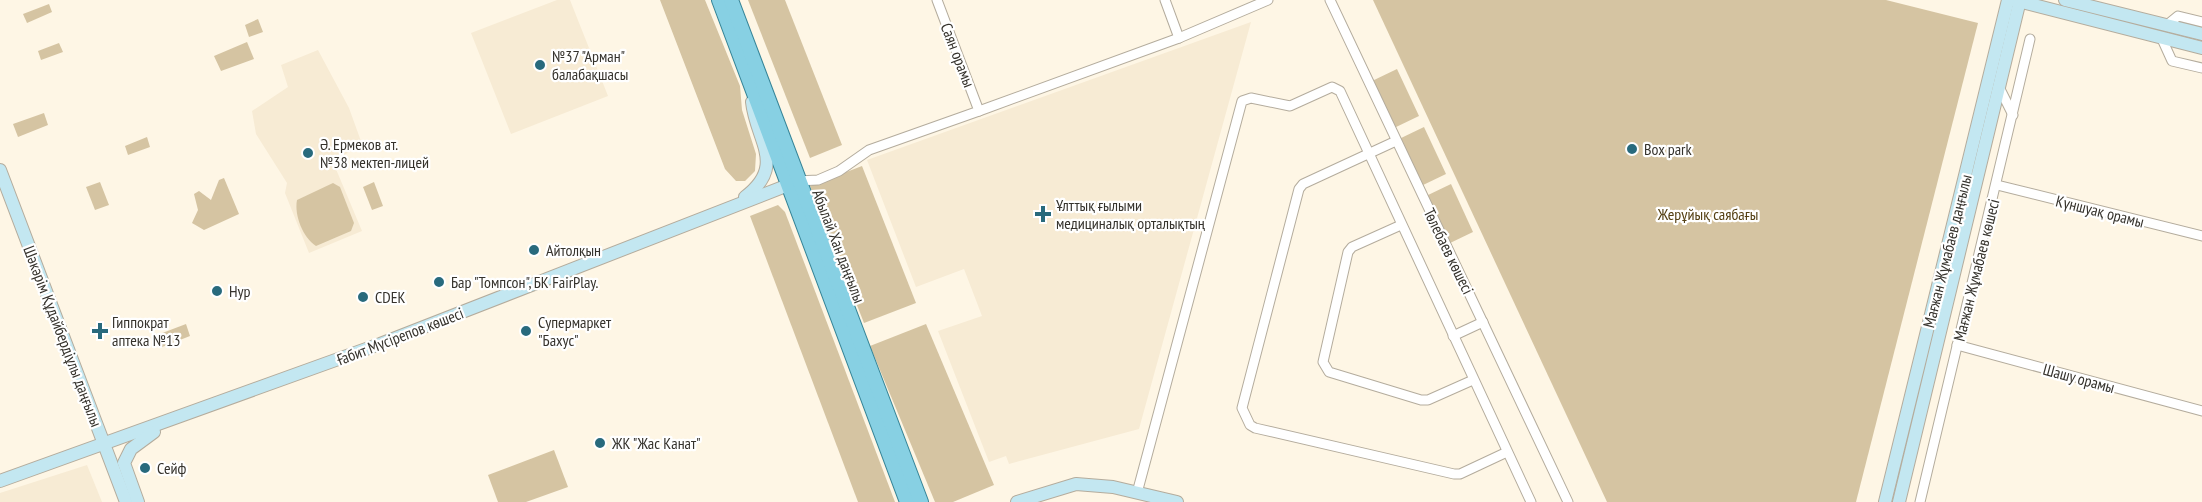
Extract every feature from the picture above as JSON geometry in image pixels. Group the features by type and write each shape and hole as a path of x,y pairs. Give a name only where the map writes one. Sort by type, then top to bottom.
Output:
{"main road":[{"name":"Абылай Хан даңғылы","path":"719,0 750,83 921,502"},
{"name":"Абылай Хан даңғылы","path":"730,0 792,184 907,502"},
{"path":"2016,0 2202,48"},
{"name":"Мағжан Жұмабаев даңғылы","path":"1899,502 1999,87 2016,0"},
{"name":"Мағжан Жұмабаев даңғылы","path":"1885,502 2016,0"},
{"path":"2065,0 2202,34"},
{"path":"2088,0 2104,10"},
{"path":"733,206 756,188 768,158 753,109 750,83"},
{"name":"Шәкәрім Құдайбердіұлы даңғылы","path":"0,170 126,502"},
{"name":"Ғабит Мүсірепов көшесі","path":"0,481 103,442 180,418 433,324 792,184"},
{"path":"138,502 125,471 127,455 142,439 180,418"},
{"path":"1017,502 1056,488 1076,484 1113,487 1177,502"}],"street":[{"name":"Саян орамы","path":"937,0 979,111"},
{"path":"1165,0 1179,38"},
{"path":"792,184 818,180 839,171 868,150 1179,38 1268,0"},
{"name":"Төлебаев көшесі","path":"1330,0 1568,502"},
{"path":"2167,25 2178,16 2202,22"},
{"name":"Мағжан Жұмабаев көшесі","path":"1920,502 2030,39"},
{"path":"2162,39 2172,60 2202,68"},
{"path":"1137,493 1242,101 1251,98 1290,106 1332,87 1337,88 1531,502"},
{"path":"1999,87 2013,115"},
{"path":"1396,141 1303,184 1299,189 1242,408 1250,425 1255,428 1454,474 1460,474 1507,452"},
{"name":"Күншуақ орамы","path":"1997,185 2202,236"},
{"path":"1401,225 1352,247 1348,252 1323,362 1329,372 1421,400 1428,400 1473,380"},
{"path":"1453,336 1483,322"},
{"name":"Шашу орамы","path":"1957,345 2202,411"}],"shaded area":[{"name":"№37 \"Арман\" балабақшасы","path":"557,0 570,0 608,96 511,134 471,33"},
{"name":"Ұлттық ғылыми медициналық орталықтың","path":"1251,22 1139,429 1009,464 1006,456 989,462 938,331 982,316 964,269 916,287 867,160"},
{"name":"Ә. Ермеков ат. №38 мектеп-лицей","path":"318,50 349,108 362,144 333,162 362,231 309,253 285,193 287,183 256,134 252,111 288,87 281,65"},
{"path":"87,465 102,502 0,502 0,493"}],"green space":[{"path":"660,0 705,0 740,86 742,110 756,154 755,171 745,181 736,181 725,169"},
{"path":"748,0 785,0 842,145 810,158"},
{"name":"Жерұйық саябағы","path":"1373,0 1886,0 1978,23 1856,502 1607,502"},
{"path":"49,4 52,12 27,23 23,14"},
{"path":"258,19 263,32 249,37 245,25"},
{"path":"247,42 254,59 221,71 214,56"},
{"path":"59,43 63,52 41,60 38,51"},
{"path":"1397,69 1419,116 1394,128 1372,81"},
{"path":"44,113 48,125 18,137 13,124"},
{"path":"1424,127 1446,174 1421,186 1399,139"},
{"path":"147,137 150,147 128,155 125,146"},
{"path":"862,166 916,303 864,323 810,186"},
{"path":"224,178 239,214 204,230 192,223 198,210 194,194 199,191 211,200 219,180"},
{"path":"100,182 109,205 95,210 86,187"},
{"path":"374,182 383,206 372,210 363,187"},
{"path":"333,183 340,187 354,223 351,231 316,246 307,238 300,226 297,200"},
{"path":"1451,184 1473,232 1448,244 1426,196"},
{"path":"778,205 785,212 895,502 858,502 750,216"},
{"path":"186,324 190,336 162,347 157,335"},
{"path":"926,324 994,485 953,502 935,502 870,346"},
{"path":"554,450 568,487 526,502 498,502 488,475"}],"place":[{"name":"№37 \"Арман\" балабақшасы","path":"540,65"},
{"name":"Box park","path":"1632,149"},
{"name":"Ә. Ермеков ат. №38 мектеп-лицей","path":"308,153"},
{"name":"Ұлттық ғылыми медициналық орталықтың","path":"1043,214"},
{"name":"Айтолқын","path":"534,250"},
{"name":"Бар \"Томпсон\", БК FairPlay.","path":"439,282"},
{"name":"Нур","path":"217,291"},
{"name":"CDEK","path":"363,297"},
{"name":"Гиппократ аптека №13","path":"100,331"},
{"name":"Супермаркет \"Бахус\"","path":"526,331"},
{"name":"ЖК \"Жас Канат\"","path":"600,443"},
{"name":"Сейф","path":"145,468"}]}
